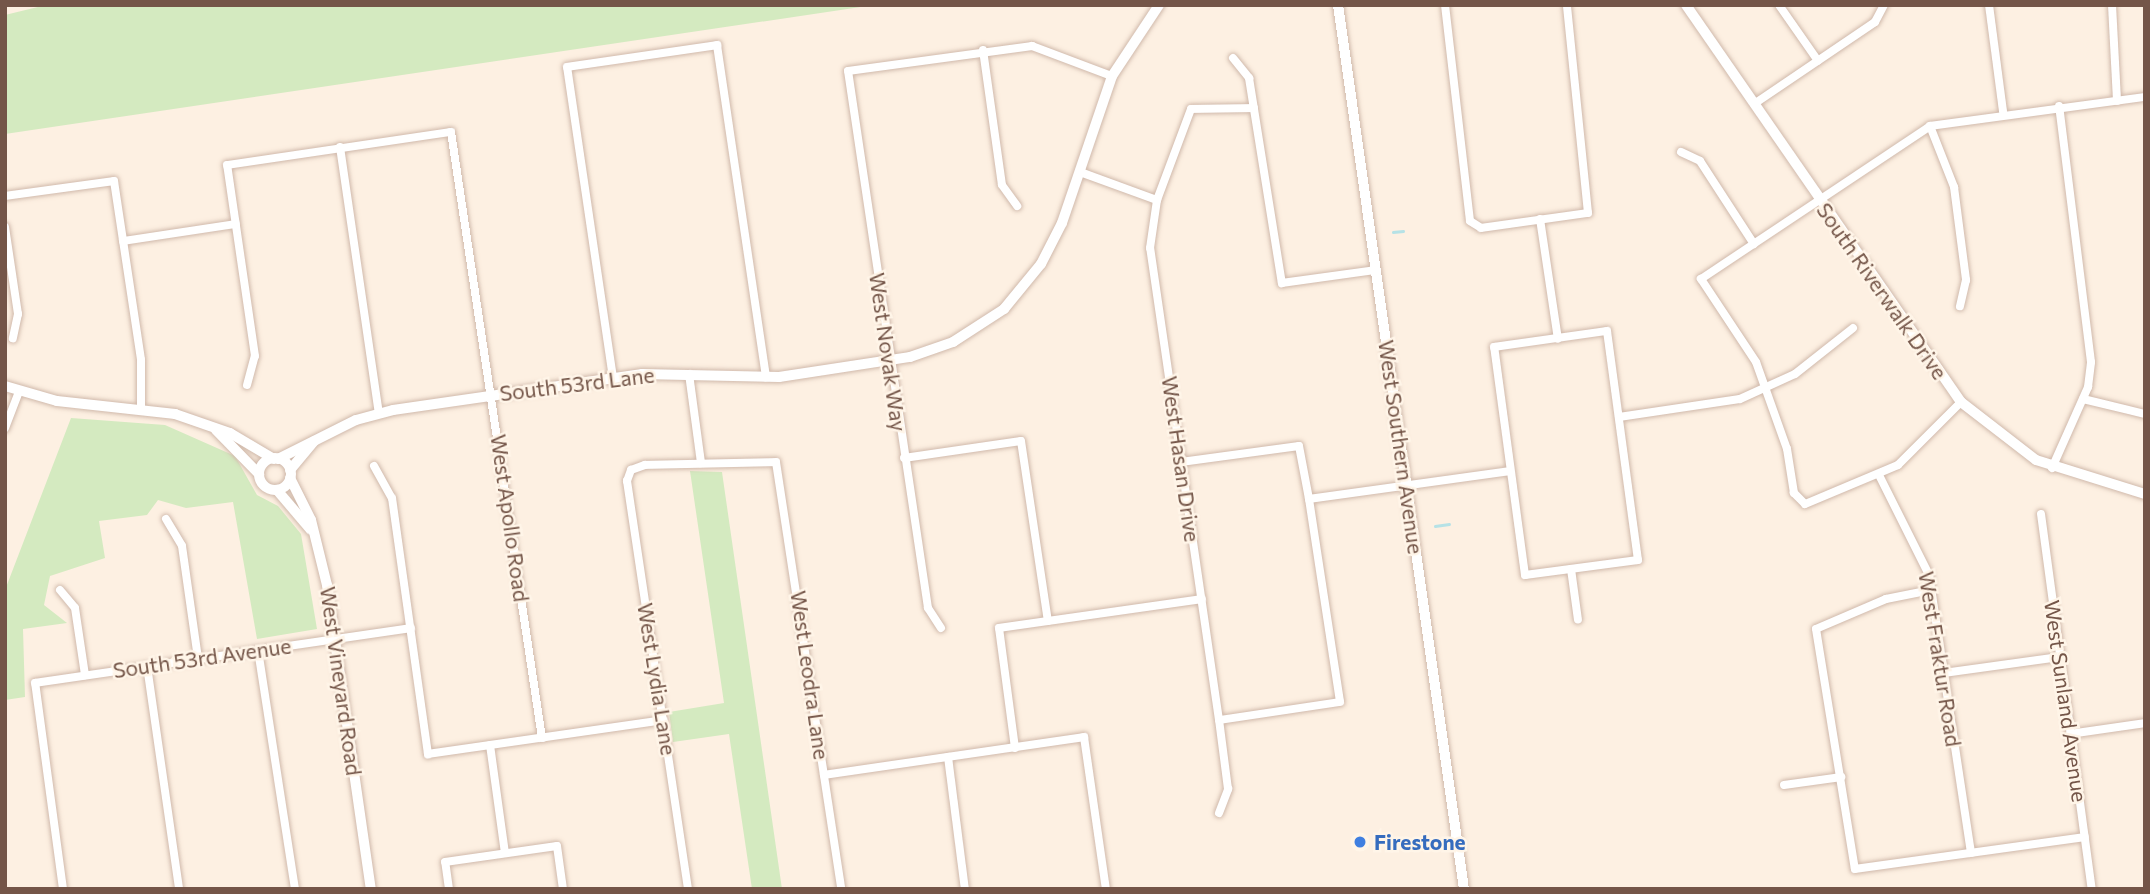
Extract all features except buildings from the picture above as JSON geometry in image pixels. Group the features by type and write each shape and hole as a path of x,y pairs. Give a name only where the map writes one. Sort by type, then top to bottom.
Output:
{"street":[{"name":"South 53rd Lane","path":"259,474 276,459 379,412 613,378 689,374 766,377 889,361 953,342 1014,300 1055,240 1112,76 1159,5"},
{"name":"West Southern Avenue","path":"1338,5 1464,889"},
{"name":"South Riverwalk Drive","path":"1686,5 1961,402 2004,440 2052,468 2145,494"},
{"path":"1779,5 1818,61"},
{"path":"1755,104 1875,22 1884,5"},
{"path":"1989,5 2003,112"},
{"path":"2112,5 2118,101"},
{"path":"1445,6 1473,225 1588,213 1567,6"},
{"path":"613,378 567,66 717,45 766,377"},
{"path":"1017,206 1002,185 984,50 1032,46 1112,76"},
{"name":"West Novak Way","path":"941,628 928,608 889,361 848,71 984,50"},
{"path":"1233,58 1249,78 1282,283 1376,270"},
{"path":"1961,402 1898,465 1805,503 1794,493 1768,387 1701,279 1930,126 2003,112 2145,97"},
{"path":"2052,468 2083,399 2091,362 2059,106"},
{"name":"West Hasan Drive","path":"1219,813 1228,789 1150,248 1157,200 1191,109 1254,108"},
{"path":"1930,126 1954,187 1966,280 1960,306"},
{"name":"West Apollo Road","path":"340,147 451,132 493,395 542,738"},
{"path":"247,386 255,356 226,165 340,147 379,412"},
{"path":"1681,152 1700,161 1754,244"},
{"path":"1080,172 1157,200"},
{"path":"5,197 114,181 141,360 141,407"},
{"path":"1540,219 1558,339"},
{"path":"123,241 236,224"},
{"path":"5,227 18,314 13,338"},
{"path":"1619,417 1740,399 1768,387 1853,328"},
{"path":"1607,331 1638,560 1525,575 1494,347 1558,339 1607,331"},
{"path":"689,374 701,463"},
{"path":"5,386 19,392 141,407 216,429 276,459 290,474"},
{"path":"5,428 19,392"},
{"path":"2083,399 2145,414"},
{"path":"216,429 259,474 264,486 277,490 311,530"},
{"name":"South 53rd Lane","path":"277,490 314,441"},
{"path":"904,458 1021,441 1048,621"},
{"path":"1181,462 1299,446 1310,499 1340,702 1219,720"},
{"name":"West Leodra Lane","path":"701,463 776,463 841,889"},
{"name":"West Lydia Lane","path":"688,889 626,481 631,470 701,463"},
{"path":"374,466 392,498 428,754 664,720"},
{"path":"1310,499 1510,471"},
{"name":"West Vineyard Road","path":"290,474 311,530 335,639 371,889"},
{"name":"West Fraktur Road","path":"1879,475 1926,564 1971,853"},
{"name":"West Sunland Avenue","path":"2041,514 2092,889"},
{"path":"166,519 182,546 198,658"},
{"path":"1571,569 1578,620"},
{"path":"60,590 75,608 85,674"},
{"path":"1931,590 1886,599 1816,629 1855,869 2085,837"},
{"path":"1015,748 999,628 1202,599"},
{"name":"South 53rd Avenue","path":"62,889 35,683 411,628"},
{"path":"258,650 295,889"},
{"path":"1944,673 2060,657"},
{"path":"147,666 179,889"},
{"path":"2070,734 2145,723"},
{"path":"824,775 1084,737 1106,889"},
{"path":"490,745 505,853"},
{"path":"948,757 965,889"},
{"path":"1784,785 1841,778"},
{"path":"449,889 445,862 557,846 563,889"}],"green space":[{"path":"46,5 874,5 5,134 5,15"},
{"path":"71,418 165,425 235,456 257,495 278,506 301,534 317,629 257,639 233,502 186,508 158,500 147,515 99,521 105,558 50,576 44,605 67,623 23,629 25,697 5,700 5,590"},
{"path":"690,471 722,472 782,889 752,889 729,734 673,742 669,712 724,703"}],"waterway":[{"path":"1393,232 1403,231"},
{"path":"1435,526 1449,524"}],"place":[{"name":"Firestone","path":"1360,842"}]}
